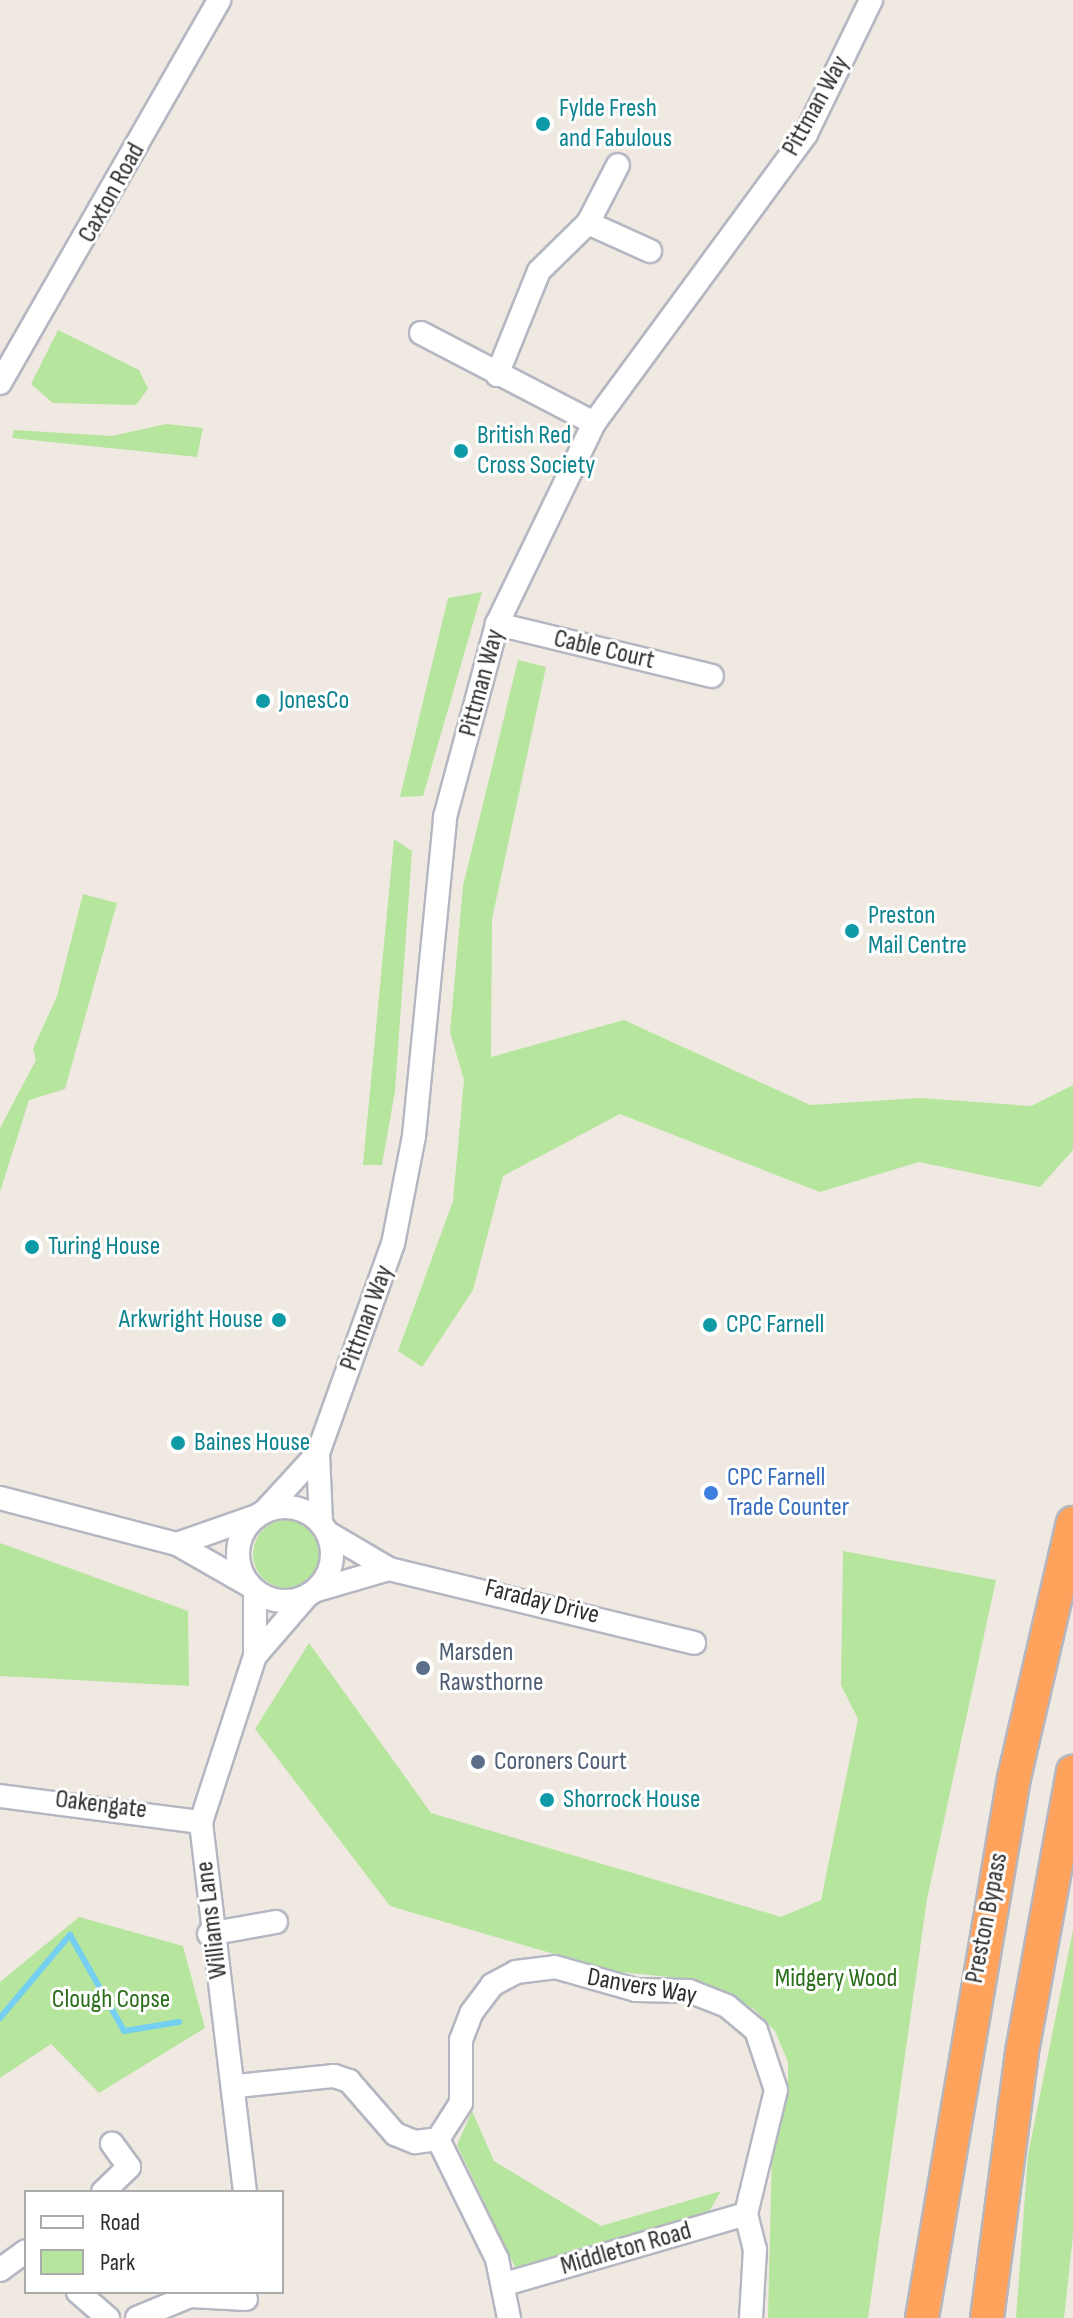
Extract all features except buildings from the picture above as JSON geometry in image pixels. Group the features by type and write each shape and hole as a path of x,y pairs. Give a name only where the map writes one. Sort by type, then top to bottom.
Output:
{"highway":[{"name":"Preston Bypass","path":"922,2318 1014,1778 1073,1523"},
{"path":"987,2318 1022,2052 1073,1772"}],"street":[{"name":"Caxton Road","path":"0,383 219,0"},
{"name":"Pittman Way","path":"177,1544 260,1514 318,1453 393,1244 421,1098 445,817 497,624 594,423 806,134 871,0"},
{"path":"497,375 539,271 588,223 618,165"},
{"path":"588,223 650,251"},
{"path":"421,333 594,423"},
{"name":"Cable Court","path":"497,624 712,676"},
{"name":"Pittman Way","path":"318,1453 324,1528"},
{"path":"0,1498 177,1544 252,1588 280,1601 311,1594 332,1563 324,1528 294,1507 260,1514 239,1541 252,1588"},
{"name":"Faraday Drive","path":"324,1528 389,1569 694,1643"},
{"name":"Faraday Drive","path":"311,1594 389,1569"},
{"name":"Williams Lane","path":"245,2190 237,2086 209,1934 201,1822 255,1656 252,1588"},
{"name":"Williams Lane","path":"255,1656 311,1594"},
{"name":"Oakengate","path":"0,1796 201,1822"},
{"path":"209,1934 276,1922"},
{"name":"Danvers Way","path":"438,2139 461,2103 461,2040 492,1985 516,1972 555,1967 636,1990 689,1991 727,2006 756,2030 772,2063 776,2090 746,2214 755,2249 751,2318"},
{"path":"237,2086 334,2076 349,2081 395,2134 415,2142 438,2139 505,2284 509,2318"},
{"path":"105,2190 129,2167 112,2144"},
{"name":"Middleton Road","path":"505,2284 746,2214"},
{"path":"0,2270 24,2252"},
{"path":"80,2294 108,2318"},
{"path":"137,2318 190,2296 245,2303"}],"green space":[{"path":"58,330 139,370 148,389 136,405 53,403 31,384"},
{"path":"166,424 203,428 197,457 12,438 14,430 112,436"},
{"path":"482,592 423,796 400,797 448,598"},
{"path":"518,660 546,667 492,919 491,1057 624,1020 810,1105 920,1098 1031,1106 1073,1085 1073,1150 1040,1187 919,1162 820,1192 620,1114 503,1176 473,1290 422,1367 398,1351 453,1201 464,1080 450,1032 463,886"},
{"path":"394,839 412,851 395,1091 382,1165 363,1165"},
{"path":"83,894 117,903 65,1089 29,1100 0,1192 0,1128 36,1060 33,1049 57,996"},
{"path":"280,1520 294,1520 306,1525 316,1535 321,1554 316,1573 306,1583 294,1588 280,1588 268,1583 258,1573 253,1561 253,1547 258,1535 268,1525"},
{"path":"0,1543 188,1611 189,1686 0,1676"},
{"name":"Midgery Wood","path":"843,1551 996,1580 927,1899 868,2318 768,2318 772,2148 788,2093 788,2062 775,2031 754,2009 697,1980 612,1971 390,1906 255,1729 309,1643 431,1813 781,1917 821,1900 858,1719 841,1685"},
{"name":"Clough Copse","path":"79,1917 183,1946 205,2028 99,2093 51,2044 0,2078 0,1982"},
{"path":"1073,1930 1073,2236 1064,2318 1016,2318 1028,2155"},
{"path":"472,2111 494,2161 601,2226 721,2191 706,2217 515,2267 457,2145"}],"waterway":[{"path":"0,2018 70,1935 124,2031 179,2022"}],"place":[{"name":"Fylde Fresh and Fabulous","path":"543,124"},
{"name":"British Red Cross Society","path":"461,451"},
{"name":"JonesCo","path":"263,701"},
{"name":"Preston Mail Centre","path":"852,931"},
{"name":"Turing House","path":"32,1247"},
{"name":"Arkwright House","path":"279,1320"},
{"name":"CPC Farnell","path":"710,1325"},
{"name":"Baines House","path":"178,1443"},
{"name":"CPC Farnell Trade Counter","path":"711,1493"},
{"name":"Marsden Rawsthorne","path":"423,1668"},
{"name":"Coroners Court","path":"478,1762"},
{"name":"Shorrock House","path":"547,1800"}]}
